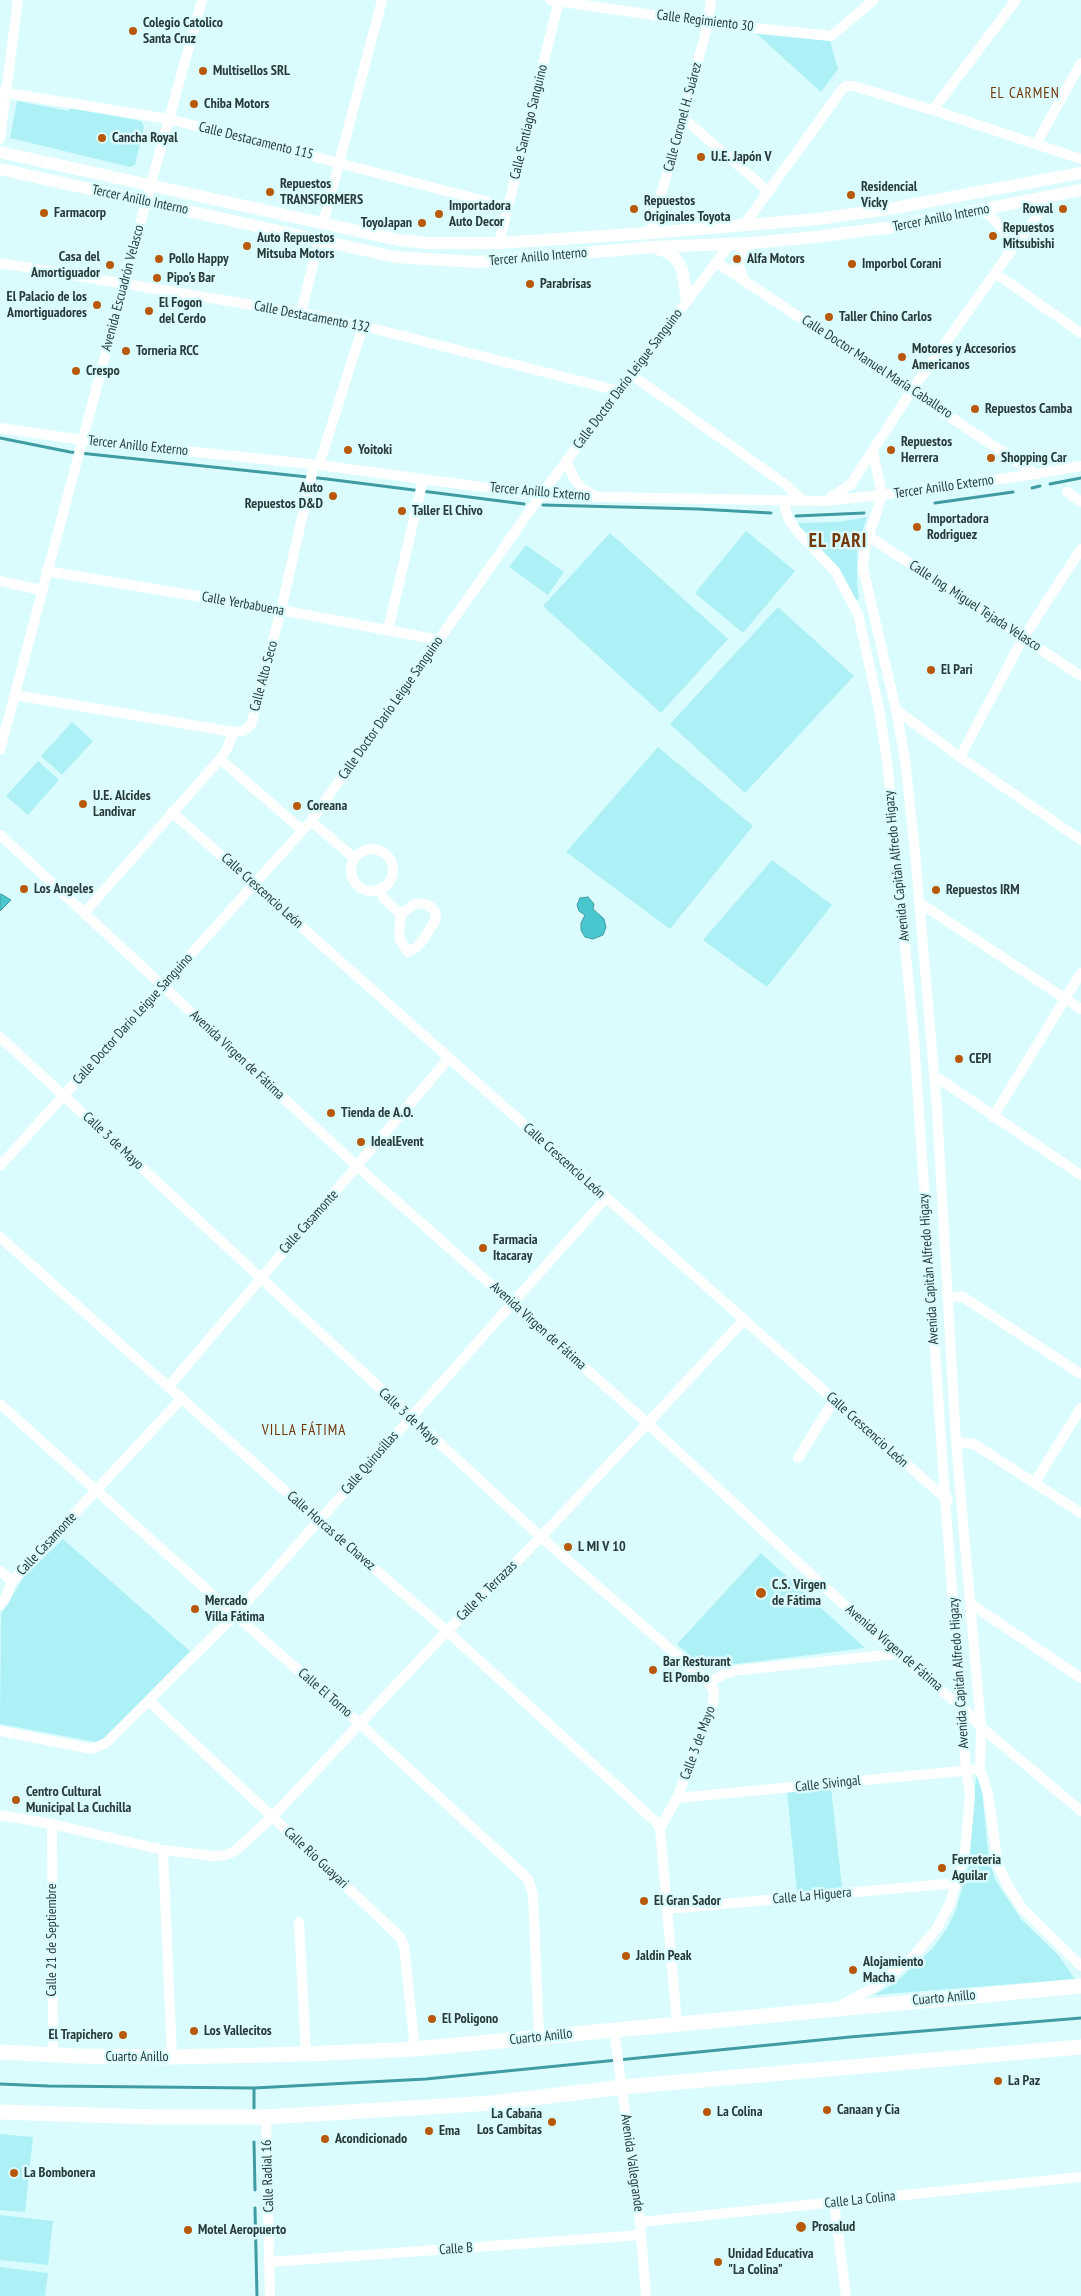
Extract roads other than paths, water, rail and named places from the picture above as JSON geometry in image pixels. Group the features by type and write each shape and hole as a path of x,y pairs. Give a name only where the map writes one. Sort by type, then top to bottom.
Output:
{"highway":[{"name":"Cuarto Anillo","path":"0,2052 53,2056 172,2057 415,2049 1081,1986"},
{"path":"0,2112 153,2117 266,2117 492,2103 622,2087 1081,2047"}],"main road":[{"name":"Tercer Anillo Interno","path":"0,152 398,240 427,243 499,243 790,221 894,208 1081,173"},
{"name":"Tercer Anillo Interno","path":"0,169 395,257 477,262 653,247 729,245 894,227 1081,190"},
{"path":"57,181 98,184 103,174"},
{"path":"195,212 199,203 203,202 230,207 239,205"},
{"path":"635,234 651,237 714,237 729,245 742,231 773,227 790,221"},
{"path":"477,262 489,257 499,243"},
{"path":"743,279 737,264 744,248 750,243"},
{"path":"653,247 665,251 675,258 682,269 687,300"}],"street":[{"path":"0,139 3,92 18,0"},
{"name":"Avenida Escuadrón Velasco","path":"0,750 46,571 202,0"},
{"path":"323,224 382,0"},
{"name":"Calle Regimiento 30","path":"556,0 708,23 831,36 874,0"},
{"name":"Calle Santiago Sanguino","path":"499,243 556,0"},
{"name":"Calle Coronel H. Suárez","path":"650,233 708,23 711,0"},
{"path":"933,110 1016,0"},
{"path":"1036,144 1081,63"},
{"path":"744,225 846,86 853,86 933,110 1081,159"},
{"name":"Calle Destacamento 115","path":"3,92 169,119 508,207"},
{"path":"683,118 768,191"},
{"path":"825,501 841,493 852,484 912,390 1008,255 1053,196"},
{"path":"979,211 990,215 1005,232 1008,243 1008,255"},
{"path":"301,313 320,240"},
{"name":"Calle Doctor Darío Leigue Sanguino","path":"0,1166 311,821 539,497 729,245"},
{"name":"Calle Doctor Manuel María Caballero","path":"716,262 912,390 1036,474"},
{"name":"Calle Destacamento 132","path":"0,264 301,313 363,326 619,392"},
{"path":"995,273 1081,333"},
{"name":"Calle Alto Seco","path":"233,732 243,731 252,725 310,485 363,326"},
{"path":"632,375 786,485 803,501"},
{"name":"Tercer Anillo Externo","path":"0,428 81,444 315,468 423,484 539,497 825,501 1036,474 1081,466"},
{"path":"873,452 882,495"},
{"path":"566,461 575,480 582,488 599,498"},
{"path":"388,630 423,484"},
{"path":"1067,492 1081,502"},
{"name":"Avenida Capitán Alfredo Higazy","path":"882,495 862,559 896,710 906,768 920,903 937,1109 956,1442 981,1726 980,1769 988,1794 998,1865 1009,1888 1023,1909 1081,1966"},
{"name":"Avenida Capitán Alfredo Higazy","path":"783,501 788,518 797,531 835,571 858,614 879,709 887,761 914,1038 944,1498 970,1803 965,1851 957,1883 950,1903 937,1928 913,1957 873,1988 835,2009"},
{"name":"Calle Ing. Miguel Tejada Velasco","path":"868,536 1081,676"},
{"path":"960,757 1023,638 1081,549"},
{"name":"Calle Yerbabuena","path":"46,571 281,610 439,640"},
{"path":"0,581 41,590"},
{"path":"15,695 233,732 227,749 220,759 85,912"},
{"path":"896,710 960,757 1081,840"},
{"path":"220,759 302,830"},
{"name":"Calle Crescencio León","path":"172,812 944,1498"},
{"path":"311,821 354,858"},
{"name":"Avenida Virgen de Fátima","path":"0,835 358,1167 646,1422 897,1654 1081,1810"},
{"path":"373,848 380,850 390,860 392,874 390,880 379,889 366,890 355,883 350,870 354,858 359,852 373,848"},
{"path":"379,889 385,900 401,914"},
{"path":"920,903 1081,1009"},
{"path":"421,904 429,905 435,912 436,919 423,940 417,948 408,952 400,940 401,914 413,905 421,904"},
{"path":"993,1117 1081,973"},
{"name":"Calle 3 de Mayo","path":"0,1036 541,1537 709,1683 714,1690 713,1704 677,1798 660,1828"},
{"name":"Calle Casamonte","path":"169,1386 261,1276 358,1167 449,1058"},
{"path":"934,1076 1081,1175"},
{"path":"918,1109 937,1109"},
{"name":"Calle Quirusillas","path":"0,1731 92,1749 99,1748 235,1615 606,1198"},
{"name":"Calle Horcas de Chavez","path":"0,1237 319,1521 446,1631 650,1815 660,1828"},
{"path":"947,1296 962,1297 1081,1374"},
{"name":"Calle R. Terrazas","path":"163,1850 215,1856 235,1851 272,1817 446,1631 541,1537 646,1422 744,1320"},
{"name":"Calle Casamonte","path":"0,1605 5,1599 12,1581 182,1398"},
{"path":"798,1458 834,1400"},
{"name":"Calle El Torno","path":"0,1404 235,1615 360,1724 528,1879 533,1895 539,2037"},
{"path":"1035,1482 1081,1408"},
{"path":"956,1442 974,1444 1081,1513"},
{"path":"944,1498 961,1501"},
{"path":"0,1571 12,1581"},
{"path":"971,1604 1081,1678"},
{"path":"709,1683 724,1674 739,1670 897,1654"},
{"name":"Calle Río Guayari","path":"149,1701 403,1942 415,2049"},
{"name":"Calle Sivingal","path":"677,1798 980,1769"},
{"path":"0,1815 52,1824 163,1850 172,2057"},
{"name":"Calle 21 de Septiembre","path":"52,1824 53,2056"},
{"path":"660,1828 677,2024"},
{"name":"Calle La Higuera","path":"667,1909 957,1883"},
{"path":"299,1922 306,2054"},
{"name":"Avenida Vallegrande","path":"614,2030 640,2222 646,2296"},
{"name":"Calle Radial 16","path":"266,2117 270,2296"},
{"name":"Calle La Colina","path":"640,2222 1081,2177"},
{"path":"834,2202 846,2296"},
{"name":"Calle B","path":"270,2262 641,2235"}],"waterway":[{"path":"0,438 70,452 327,479 524,504"},
{"path":"1050,484 1081,478"},
{"path":"1032,488 1040,486"},
{"path":"935,503 1013,492"},
{"path":"543,505 771,513"},
{"path":"796,516 864,513"},
{"path":"0,2084 254,2088 426,2079 850,2037 1081,2018"},
{"path":"254,2088 254,2108"},
{"path":"254,2142 255,2190"},
{"path":"255,2208 257,2296"}],"place":[{"name":"Colegio Catolico Santa Cruz","path":"133,31"},
{"name":"Multisellos SRL","path":"203,71"},
{"name":"Chiba Motors","path":"194,104"},
{"name":"Cancha Royal","path":"102,138"},
{"name":"U.E. Japón V","path":"701,157"},
{"name":"Repuestos TRANSFORMERS","path":"270,192"},
{"name":"Residencial Vicky","path":"851,195"},
{"name":"Repuestos Originales Toyota","path":"634,209"},
{"name":"Rowal","path":"1063,209"},
{"name":"Farmacorp","path":"44,213"},
{"name":"Importadora Auto Decor","path":"439,214"},
{"name":"ToyoJapan","path":"422,223"},
{"name":"Repuestos Mitsubishi","path":"993,236"},
{"name":"Auto Repuestos Mitsuba Motors","path":"247,246"},
{"name":"Pollo Happy","path":"159,259"},
{"name":"Alfa Motors","path":"737,259"},
{"name":"Imporbol Corani","path":"852,264"},
{"name":"Casa del Amortiguador","path":"110,265"},
{"name":"Pipo's Bar","path":"157,278"},
{"name":"Parabrisas","path":"530,284"},
{"name":"El Palacio de los Amortiguadores","path":"97,305"},
{"name":"El Fogon del Cerdo","path":"149,311"},
{"name":"Taller Chino Carlos","path":"829,317"},
{"name":"Torneria RCC","path":"126,351"},
{"name":"Motores y Accesorios Americanos","path":"902,357"},
{"name":"Crespo","path":"76,371"},
{"name":"Repuestos Camba","path":"975,409"},
{"name":"Yoitoki","path":"348,450"},
{"name":"Repuestos Herrera","path":"891,450"},
{"name":"Shopping Car","path":"991,458"},
{"name":"Auto Repuestos D&D","path":"333,496"},
{"name":"Taller El Chivo","path":"402,511"},
{"name":"Importadora Rodriguez","path":"917,527"},
{"name":"El Pari","path":"931,670"},
{"name":"U.E. Alcides Landivar","path":"83,804"},
{"name":"Coreana","path":"297,806"},
{"name":"Los Angeles","path":"24,889"},
{"name":"Repuestos IRM","path":"936,890"},
{"name":"CEPI","path":"959,1059"},
{"name":"Tienda de A.O.","path":"331,1113"},
{"name":"IdealEvent","path":"361,1142"},
{"name":"Farmacia Itacaray","path":"483,1248"},
{"name":"L MI V 10","path":"568,1547"},
{"name":"C.S. Virgen de Fátima","path":"761,1593"},
{"name":"Mercado Villa Fátima","path":"195,1609"},
{"name":"Bar Resturant El Pombo","path":"653,1670"},
{"name":"Centro Cultural Municipal La Cuchilla","path":"16,1800"},
{"name":"Ferreteria Aguilar","path":"942,1868"},
{"name":"El Gran Sador","path":"644,1901"},
{"name":"Jaldin Peak","path":"626,1956"},
{"name":"Alojamiento Macha","path":"853,1970"},
{"name":"El Poligono","path":"432,2019"},
{"name":"Los Vallecitos","path":"194,2031"},
{"name":"El Trapichero","path":"123,2035"},
{"name":"La Paz","path":"998,2081"},
{"name":"Canaan y Cia","path":"827,2110"},
{"name":"La Colina","path":"707,2112"},
{"name":"La Cabaña Los Cambitas","path":"552,2122"},
{"name":"Ema","path":"429,2131"},
{"name":"Acondicionado","path":"325,2139"},
{"name":"La Bombonera","path":"14,2173"},
{"name":"Prosalud","path":"801,2227"},
{"name":"Motel Aeropuerto","path":"188,2230"},
{"name":"Unidad Educativa \"La Colina\"","path":"718,2262"}],"district":[{"name":"EL CARMEN","path":"1025,94"},
{"name":"EL PARI","path":"838,542"},
{"name":"VILLA FÁTIMA","path":"304,1431"}]}
